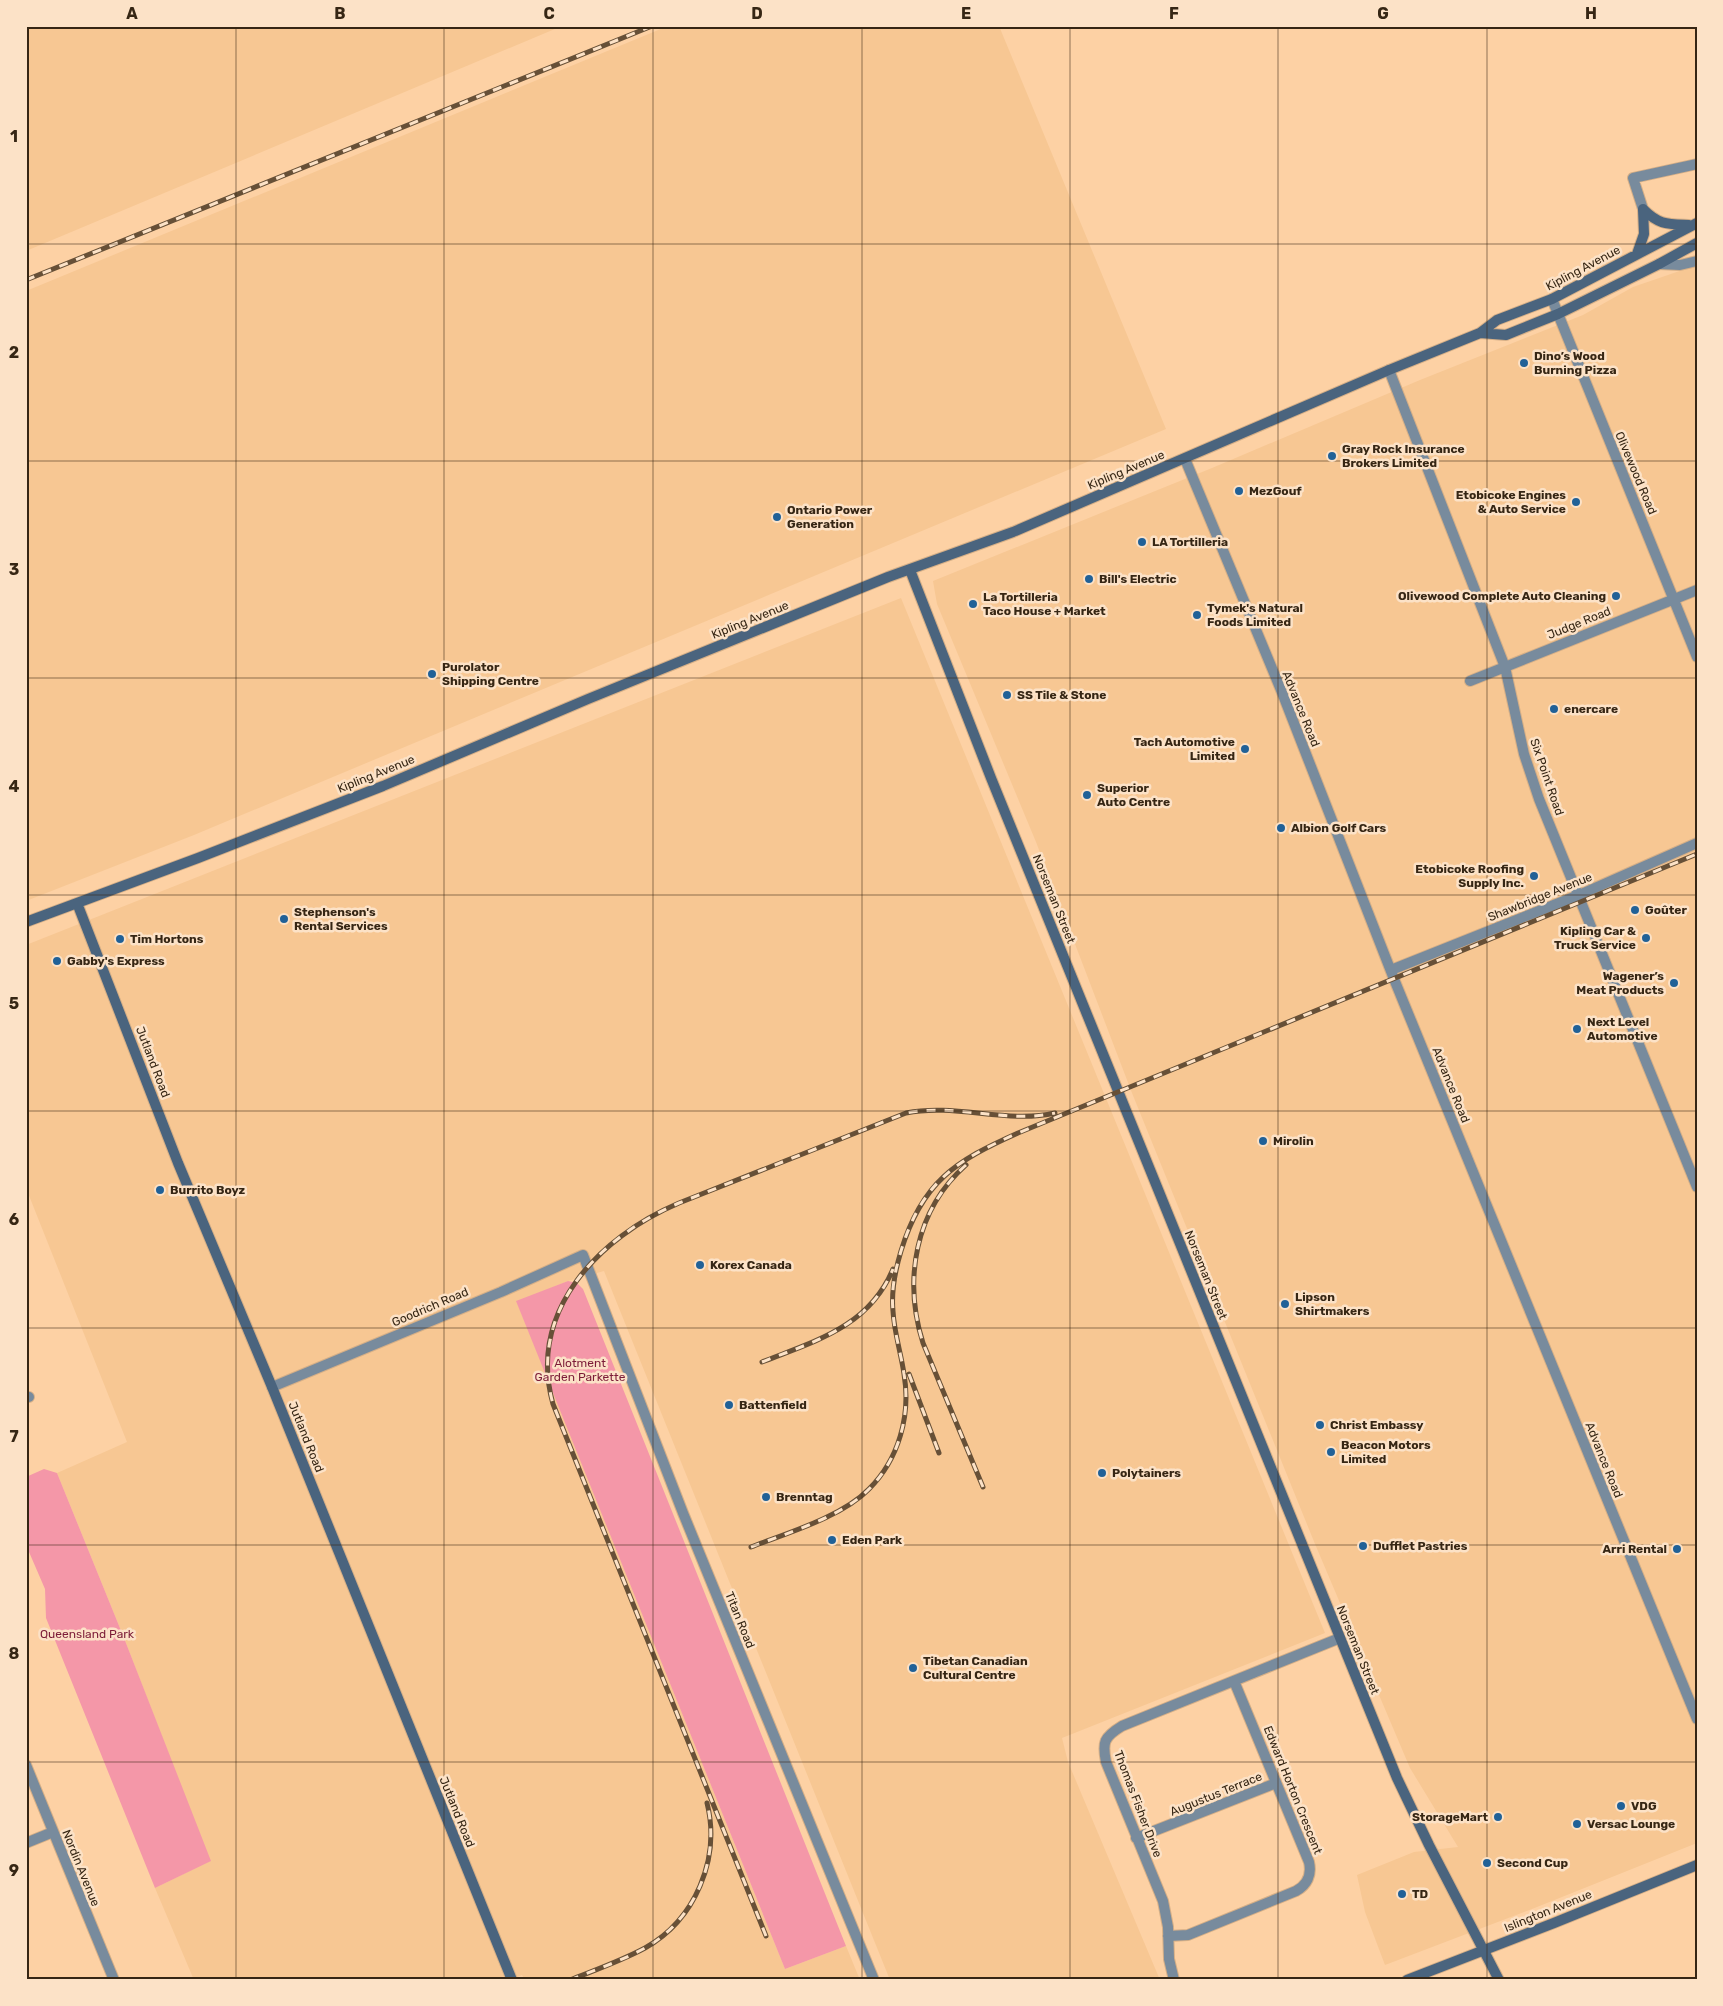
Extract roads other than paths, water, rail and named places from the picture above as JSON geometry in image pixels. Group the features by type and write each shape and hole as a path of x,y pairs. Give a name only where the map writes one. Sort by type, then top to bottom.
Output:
{"street":[{"path":"1636,254 1644,234 1643,209 1633,178 1697,164"},
{"path":"1643,209 1657,221 1664,224 1693,224"},
{"name":"Kipling Avenue","path":"26,922 383,786 588,698 910,570 1012,532 1389,370 1480,333 1497,320 1552,299 1693,224"},
{"name":"Kipling Avenue","path":"1480,333 1506,335 1558,314 1697,243"},
{"name":"Kipling Avenue","path":"1659,264 1680,265 1697,261"},
{"name":"Olivewood Road","path":"1552,299 1697,657"},
{"name":"Six Point Road","path":"1389,370 1505,666 1524,754 1540,799 1697,1187"},
{"name":"Advance Road","path":"1185,459 1281,690 1391,970 1697,1719"},
{"name":"Norseman Street","path":"910,570 991,778 1413,1815 1499,1980"},
{"name":"Judge Road","path":"1470,681 1697,590"},
{"name":"Shawbridge Avenue","path":"1391,970 1579,895 1697,843"},
{"name":"Jutland Road","path":"78,903 178,1163 272,1387 512,1980"},
{"name":"Goodrich Road","path":"272,1387 501,1292 583,1255 588,1268"},
{"name":"Titan Road","path":"588,1268 680,1505 874,1980"},
{"name":"Thomas Fisher Drive","path":"1174,1980 1169,1959 1163,1902 1106,1762 1104,1747 1106,1739 1122,1726 1340,1638"},
{"name":"Edward Horton Crescent","path":"1168,1936 1188,1935 1296,1891 1305,1885 1309,1873 1308,1862 1234,1680"},
{"name":"Nordin Avenue","path":"26,1765 114,1980"},
{"name":"Augustus Terrace","path":"1136,1838 1276,1783"},
{"path":"26,1843 54,1832"},
{"name":"Islington Avenue","path":"1407,1980 1697,1865"}],"railway":[{"path":"26,280 652,26"},
{"path":"751,1547 797,1530 844,1508 869,1489 888,1464 900,1436 906,1405 904,1374 893,1311 893,1288 897,1266 909,1227 919,1207 944,1177 959,1164 1018,1133 1697,854"},
{"path":"766,1936 553,1404 548,1370 550,1338 560,1308 576,1281 597,1257 622,1236 650,1218 679,1203 906,1113 943,1110 1018,1116 1037,1116 1055,1113"},
{"path":"966,1165 949,1183 935,1203 925,1224 918,1247 914,1271 914,1295 923,1343 983,1487"},
{"path":"762,1362 820,1339 855,1318 870,1305 883,1289 893,1269"},
{"path":"909,1374 939,1453"},
{"path":"570,1980 645,1948 663,1936 678,1921 690,1905 700,1886 707,1866 710,1845 707,1803"}],"place":[{"name":"Dino’s Wood Burning Pizza","path":"1524,363"},
{"name":"Gray Rock Insurance Brokers Limited","path":"1332,456"},
{"name":"MezGouf","path":"1239,491"},
{"name":"Etobicoke Engines & Auto Service","path":"1576,502"},
{"name":"Ontario Power Generation","path":"777,517"},
{"name":"LA Tortilleria","path":"1142,542"},
{"name":"Bill's Electric","path":"1089,579"},
{"name":"Olivewood Complete Auto Cleaning","path":"1616,596"},
{"name":"La Tortilleria Taco House + Market","path":"973,604"},
{"name":"Tymek's Natural Foods Limited","path":"1197,615"},
{"name":"Purolator Shipping Centre","path":"432,674"},
{"name":"SS Tile & Stone","path":"1007,695"},
{"name":"enercare","path":"1554,709"},
{"name":"Tach Automotive Limited","path":"1245,749"},
{"name":"Superior Auto Centre","path":"1087,795"},
{"name":"Albion Golf Cars","path":"1281,828"},
{"name":"Etobicoke Roofing Supply Inc.","path":"1534,876"},
{"name":"Goûter","path":"1635,910"},
{"name":"Stephenson's Rental Services","path":"284,919"},
{"name":"Kipling Car & Truck Service","path":"1646,938"},
{"name":"Tim Hortons","path":"120,939"},
{"name":"Gabby's Express","path":"57,961"},
{"name":"Wagener’s Meat Products","path":"1674,983"},
{"name":"Next Level Automotive","path":"1577,1029"},
{"name":"Mirolin","path":"1263,1141"},
{"name":"Burrito Boyz","path":"160,1190"},
{"name":"Korex Canada","path":"700,1265"},
{"name":"Lipson Shirtmakers","path":"1285,1304"},
{"name":"Battenfield","path":"729,1405"},
{"name":"Christ Embassy","path":"1320,1425"},
{"name":"Beacon Motors Limited","path":"1331,1452"},
{"name":"Polytainers","path":"1102,1473"},
{"name":"Brenntag","path":"766,1497"},
{"name":"Eden Park","path":"832,1540"},
{"name":"Dufflet Pastries","path":"1363,1546"},
{"name":"Arri Rental","path":"1677,1549"},
{"name":"Tibetan Canadian Cultural Centre","path":"913,1668"},
{"name":"VDG","path":"1621,1806"},
{"name":"StorageMart","path":"1498,1817"},
{"name":"Versac Lounge","path":"1577,1824"},
{"name":"Second Cup","path":"1487,1863"},
{"name":"TD","path":"1402,1894"}],"park label":[{"name":"Alotment Garden Parkette","path":"580,1370"},
{"name":"Queensland Park","path":"87,1634"}]}
